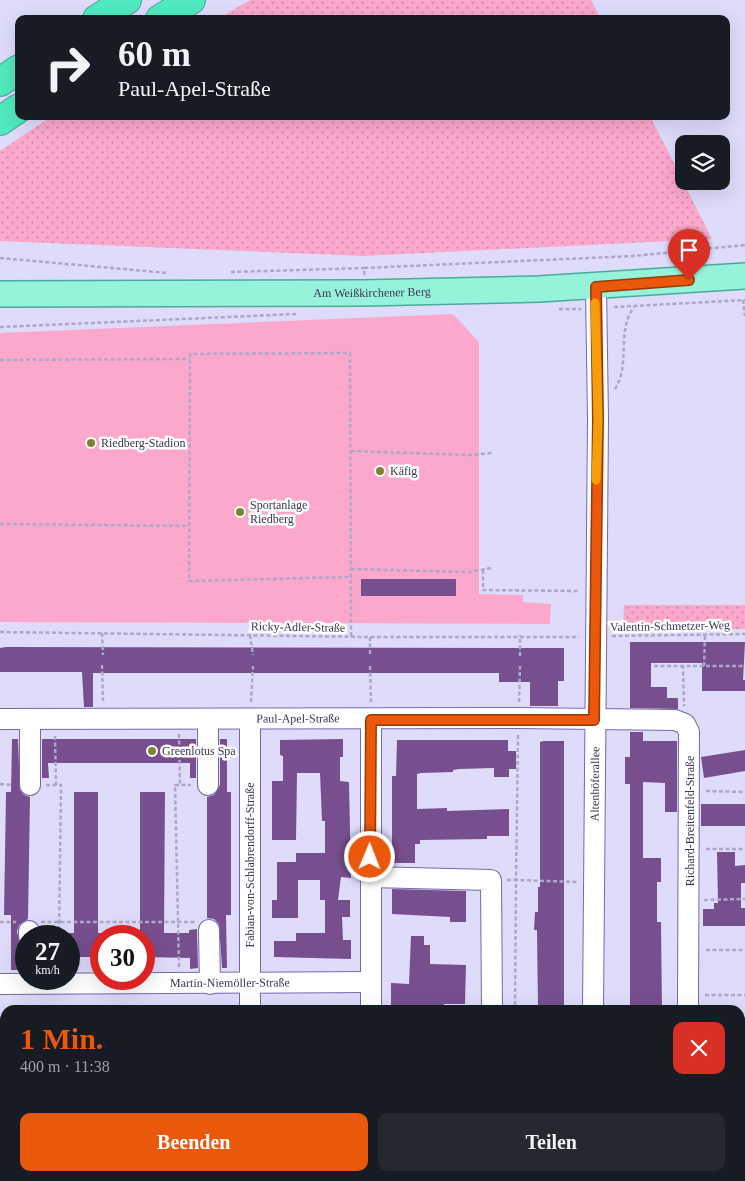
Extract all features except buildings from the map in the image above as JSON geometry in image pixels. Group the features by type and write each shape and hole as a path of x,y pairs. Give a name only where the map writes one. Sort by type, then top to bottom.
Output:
{"highway":[{"path":"103,15 127,0"},
{"path":"167,15 191,0"},
{"path":"0,82 15,72"},
{"path":"0,121 15,111"}],"main road":[{"name":"Am Weißkirchener Berg","path":"0,294 354,293 595,298 744,292"}],"street":[{"name":"Altenhöferallee","path":"593,1005 598,419 595,298"},
{"name":"Paul-Apel-Straße","path":"0,720 55,718 371,720 518,718 594,720"},
{"path":"30,719 30,785"},
{"path":"208,719 208,785"},
{"name":"Fabian-von-Schlabrendorff-Straße","path":"250,720 250,1005"},
{"path":"371,720 371,1005"},
{"path":"594,720 675,720 685,724"},
{"name":"Richard-Breitenfeld-Straße","path":"685,724 689,732 690,790 688,1002"},
{"path":"370,877 491,880 492,1005"},
{"path":"205,926 210,984"},
{"name":"Martin-Niemöller-Straße","path":"0,984 15,982"},
{"name":"Martin-Niemöller-Straße","path":"80,982 210,984 370,982"}],"path":[{"path":"390,267 633,256 745,245"},
{"path":"0,258 175,273"},
{"path":"224,272 365,268"},
{"path":"622,379 626,318 634,306 744,292 745,316"},
{"path":"556,309 595,298"},
{"path":"0,327 306,314"},
{"path":"351,577 189,581 190,354 350,353 350,451 351,569 351,577 351,636"},
{"path":"0,360 190,360"},
{"path":"350,451 470,455 492,453"},
{"path":"0,524 189,526"},
{"path":"351,569 470,572 491,568"},
{"path":"483,570 483,590 578,591"},
{"name":"Ricky-Adler-Straße","path":"0,632 370,637 595,636"},
{"path":"102,633 102,655"},
{"name":"Valentin-Schmetzer-Weg","path":"595,636 745,634"},
{"path":"250,635 252,655"},
{"path":"704,666 705,635"},
{"path":"520,636 520,656"},
{"path":"370,637 370,655"},
{"path":"102,665 103,719"},
{"path":"682,665 685,724"},
{"path":"250,720 252,666"},
{"path":"370,666 371,720"},
{"path":"515,1005 520,666"},
{"path":"654,666 745,666"},
{"path":"55,718 56,785"},
{"path":"179,718 180,785"},
{"path":"0,784 60,785 59,922"},
{"path":"179,983 175,785 208,785"},
{"path":"690,790 745,792"},
{"path":"690,848 745,849"},
{"path":"516,880 578,882"},
{"path":"690,900 745,899"},
{"path":"0,922 15,925"},
{"path":"44,925 59,922 178,922 205,926"},
{"path":"689,951 745,950"},
{"path":"688,1002 745,995"}],"shaded area":[{"path":"250,0 591,0 599,15 225,15"},
{"path":"46,120 652,120 675,166 675,190 687,190 712,239 363,256 0,241 0,151"},
{"name":"Sportanlage Riedberg","path":"453,314 479,342 479,594 523,595 523,602 551,604 550,624 0,622 0,333"},
{"path":"624,605 745,605 745,629 623,631"}],"slow traffic":[{"path":"595,303 598,419 596,480"}],"place":[{"name":"Riedberg-Stadion","path":"91,443"},
{"name":"Käfig","path":"380,471"},
{"name":"Sportanlage Riedberg","path":"240,512"},
{"name":"Greenlotus Spa","path":"152,751"}],"route":[{"path":"370,857 371,720 518,718 594,720 598,419 596,287 689,280"}]}
